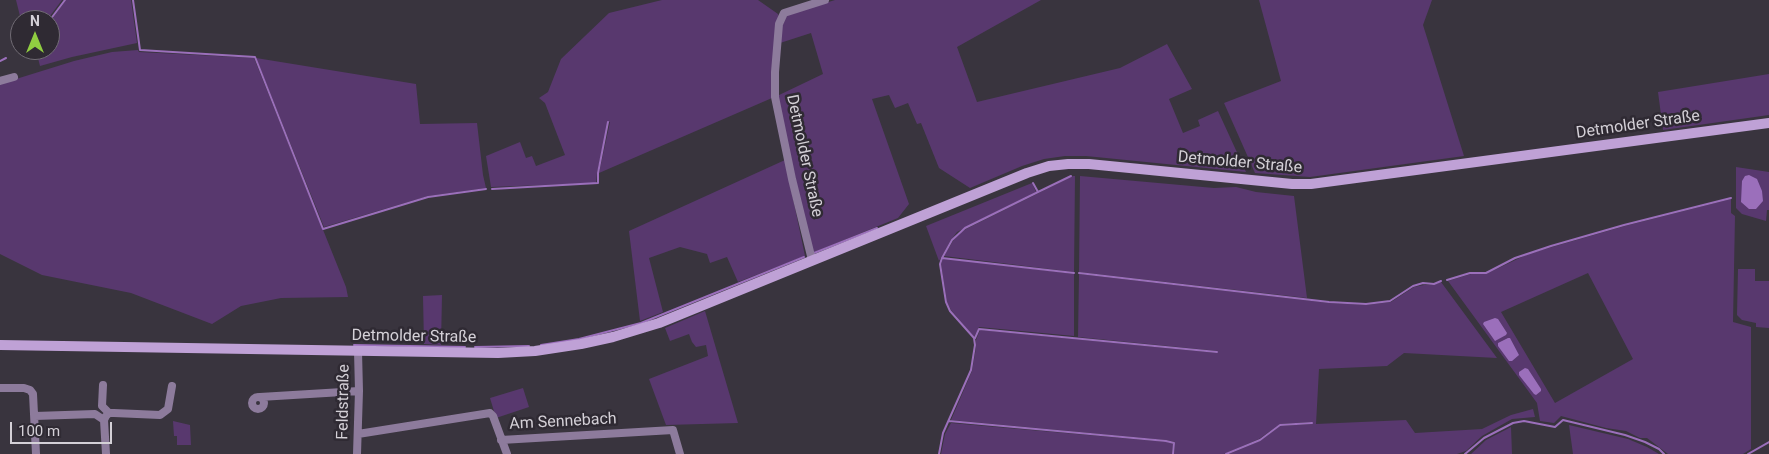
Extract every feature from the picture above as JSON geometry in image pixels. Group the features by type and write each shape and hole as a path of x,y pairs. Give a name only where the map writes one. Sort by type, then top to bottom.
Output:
{"main road":[{"name":"Detmolder Straße","path":"0,345 498,353 535,351 613,337 658,322 1027,173 1049,166 1089,164 1292,184 1311,184 1769,122"}],"street":[{"name":"Detmolder Straße","path":"812,260 792,179 775,97 775,72 779,24 784,12 825,0"},
{"path":"0,81 14,77"},
{"name":"Feldstraße","path":"357,454 358,351"},
{"path":"103,385 102,406 106,416 106,454"},
{"path":"35,416 95,414 106,416 160,415 168,409 172,386"},
{"path":"0,388 24,388 30,390 33,394 36,454"},
{"path":"260,397 359,391"},
{"name":"Am Sennebach","path":"358,434 490,413 493,416 501,440 673,430 680,454"},
{"path":"501,440 507,454"}],"shaded area":[{"path":"16,0 62,0 54,10 18,10"},
{"path":"66,0 131,0 137,43 40,66 38,60 60,60 59,10"},
{"path":"662,0 758,0 778,14 772,98 599,173 610,122 608,122 596,183 491,187 486,156 520,142 526,158 532,156 536,166 565,155 545,103 539,98 548,92 561,59 609,13"},
{"path":"835,0 1041,0 957,47 977,102 1120,68 1167,44 1192,89 1169,99 1183,133 1200,126 1198,120 1218,111 1246,172 1086,156 1065,156 1044,159 1022,166 970,188 939,168 921,123 917,124 908,103 895,108 889,95 872,99 909,204 898,218 812,253 777,96 823,74 811,33 780,43 782,26 787,15"},
{"path":"1259,0 1432,0 1423,25 1464,156 1310,177 1255,173 1224,103 1281,81"},
{"path":"138,50 139,52 254,58 346,287 348,297 281,298 241,306 212,324 131,293 42,275 0,254 0,84 74,61 112,52"},
{"path":"256,58 416,84 420,124 477,123 486,188 428,196 324,227"},
{"path":"1769,74 1769,115 1663,130 1658,92"},
{"path":"785,160 805,256 738,282 727,257 710,263 707,254 680,247 649,258 663,312 640,321 629,231"},
{"path":"1736,167 1769,172 1769,210 1767,210 1766,221 1742,214 1736,208"},
{"path":"1749,175 1757,179 1762,191 1763,201 1756,209 1749,209 1741,202 1742,181 1745,176"},
{"path":"1075,176 1074,272 944,256 958,234 966,229"},
{"path":"1080,176 1214,188 1236,187 1256,192 1294,196 1307,298 1079,272"},
{"path":"1032,183 1036,192 957,232 939,261 926,226"},
{"path":"1731,199 1731,213 1735,216 1733,322 1751,327 1751,449 1743,454 1668,454 1647,438 1640,438 1626,431 1606,428 1561,416 1554,423 1540,421 1537,403 1448,281 1471,274 1486,274 1528,254 1625,226","holes":["1588,273 1633,359 1555,403 1501,312"]},
{"path":"943,258 1074,274 1074,336 979,327 974,337 951,310 947,302 941,264"},
{"path":"1738,269 1755,269 1755,281 1769,281 1769,328 1756,327 1756,323 1742,320 1737,315"},
{"path":"1079,274 1329,303 1366,305 1391,302 1414,287 1434,285 1441,282 1497,358 1404,353 1387,366 1319,369 1316,424 1406,420 1415,433 1482,429 1511,415 1533,409 1535,417 1512,419 1482,436 1466,451 1457,454 1229,454 1260,441 1280,426 1312,424 1311,422 1280,424 1259,439 1224,454 1174,454 1175,442 1166,440 951,420 972,371 976,340 980,330 1217,353 1218,351 1078,337"},
{"path":"442,295 441,345 424,344 423,296"},
{"path":"705,311 738,423 666,425 649,379 708,356 706,345 696,347 689,334 670,341 665,328"},
{"path":"1495,318 1498,319 1507,333 1495,341 1483,324"},
{"path":"1510,338 1519,355 1512,361 1509,361 1498,346 1498,343"},
{"path":"1525,368 1528,369 1541,389 1536,395 1519,375 1519,372"},
{"path":"523,388 529,407 496,418 490,398"},
{"path":"173,421 190,425 191,445 177,445"},
{"path":"951,423 1167,442 1173,444 1172,454 941,454 945,434"},
{"path":"1569,425 1628,439 1659,454 1573,454"},
{"path":"1511,427 1512,454 1471,454 1486,440"}],"waterway":[{"path":"58,10 65,0"},
{"path":"133,0 140,50 255,57 323,229 428,197 486,189"},
{"path":"0,61 6,58"},
{"path":"492,189 598,183 598,173 608,122"},
{"path":"1038,192 1071,176"},
{"path":"942,258 952,240 965,228 1038,192 1033,183"},
{"path":"1447,280 1470,273 1486,273 1515,258 1551,246 1731,198"},
{"path":"814,253 877,228"},
{"path":"541,345 579,339 641,323 804,257"},
{"path":"939,454 943,433 971,370 975,345 974,338 950,311 946,302 940,264 942,258 1074,273"},
{"path":"1079,273 1329,302 1366,304 1390,301 1413,286 1423,283 1434,284 1441,281"},
{"path":"975,338 979,329 1217,352"},
{"path":"354,345 465,347"},
{"path":"475,347 529,346"},
{"path":"1465,454 1484,438 1513,423 1524,421 1555,427 1563,420 1625,435 1645,442 1659,449 1664,454"},
{"path":"949,421 1166,441 1174,443 1173,454"},
{"path":"1226,454 1260,440 1280,425 1312,423"},
{"path":"1748,454 1769,442"}]}
